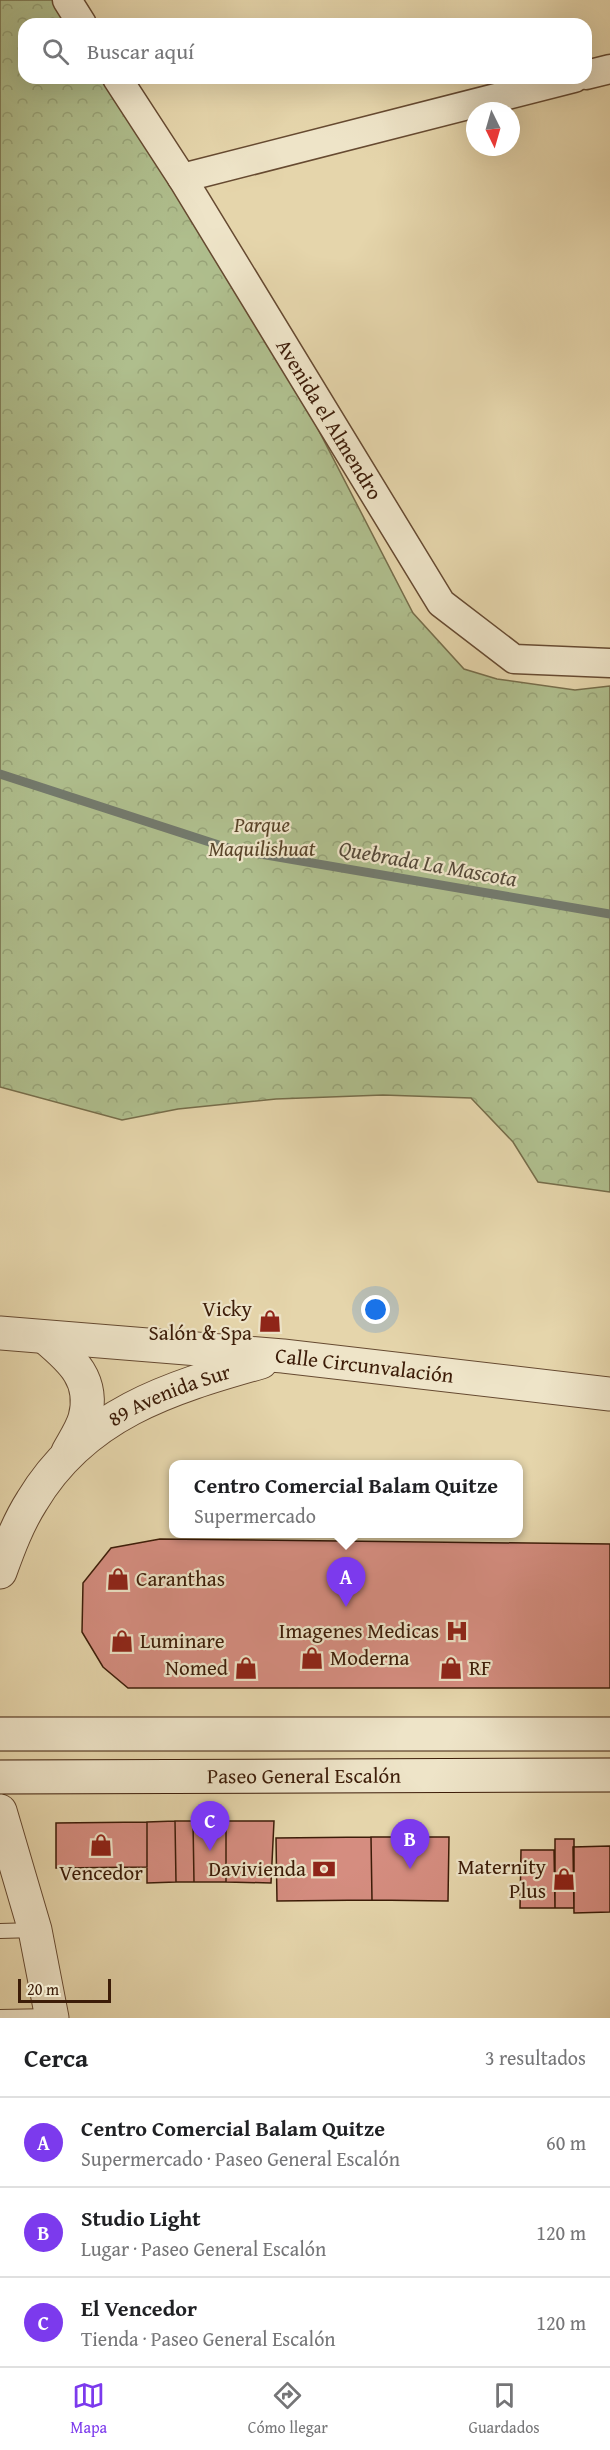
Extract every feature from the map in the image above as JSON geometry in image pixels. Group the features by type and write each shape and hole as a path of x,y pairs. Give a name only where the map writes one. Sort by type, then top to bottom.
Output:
{"street":[{"path":"67,0 78,18"},
{"path":"592,74 610,69"},
{"name":"Avenida el Almendro","path":"121,84 182,177 441,603 514,659 610,663"},
{"path":"182,177 550,84"},
{"name":"Calle Circunvalación","path":"0,1333 283,1356 610,1394"},
{"name":"89 Avenida Sur","path":"46,1338 72,1360 87,1388 85,1418 68,1454"},
{"name":"89 Avenida Sur","path":"0,1572 14,1536 47,1477 68,1454 115,1416 162,1393 199,1379 283,1356"},
{"name":"Paseo General Escalón","path":"0,1734 610,1734"},
{"name":"Paseo General Escalón","path":"0,1778 610,1775"},
{"path":"0,1811 35,1930 52,2017"}],"lane":[{"path":"0,1932 35,1930"},
{"path":"0,2017 52,2017"}],"green space":[{"name":"Parque Maquilishuat","path":"0,0 67,0 78,18 18,18 18,84 121,84 224,247 413,613 464,669 497,679 575,690 610,686 610,1192 538,1182 513,1142 471,1098 383,1095 276,1099 178,1109 122,1120 0,1087"}],"building":[{"path":"160,1539 610,1544 610,1688 128,1688 103,1667 82,1632 83,1583 111,1548"},
{"path":"175,1821 176,1882 147,1883 147,1822"},
{"path":"175,1821 193,1821 194,1882 176,1882"},
{"path":"193,1821 226,1821 226,1882 194,1882"},
{"path":"226,1821 274,1821 271,1883 226,1882"},
{"name":"Vencedor","path":"147,1822 147,1867 56,1868 56,1823"},
{"path":"371,1837 449,1837 448,1901 372,1900"},
{"name":"Davivienda","path":"371,1837 372,1900 277,1901 276,1838"},
{"name":"Maternity Plus","path":"555,1839 574,1839 574,1908 555,1908"},
{"path":"610,1846 610,1912 574,1913 573,1847"},
{"path":"521,1850 554,1850 555,1908 520,1908"}],"waterway":[{"name":"Quebrada La Mascota","path":"0,774 231,849 610,914"}],"place":[{"name":"Vicky Salón & Spa","path":"270,1321"},
{"name":"Caranthas","path":"118,1579"},
{"name":"Centro Comercial Balam Quitze","path":"346,1607"},
{"name":"Imagenes Medicas","path":"457,1631"},
{"name":"Luminare","path":"122,1641"},
{"name":"Moderna","path":"312,1658"},
{"name":"Nomed","path":"246,1668"},
{"name":"RF","path":"451,1668"},
{"name":"Vencedor","path":"101,1845"},
{"name":"El Vencedor","path":"210,1851"},
{"name":"Davivienda","path":"324,1869"},
{"name":"Studio Light","path":"410,1869"},
{"name":"Maternity Plus","path":"564,1879"}]}
